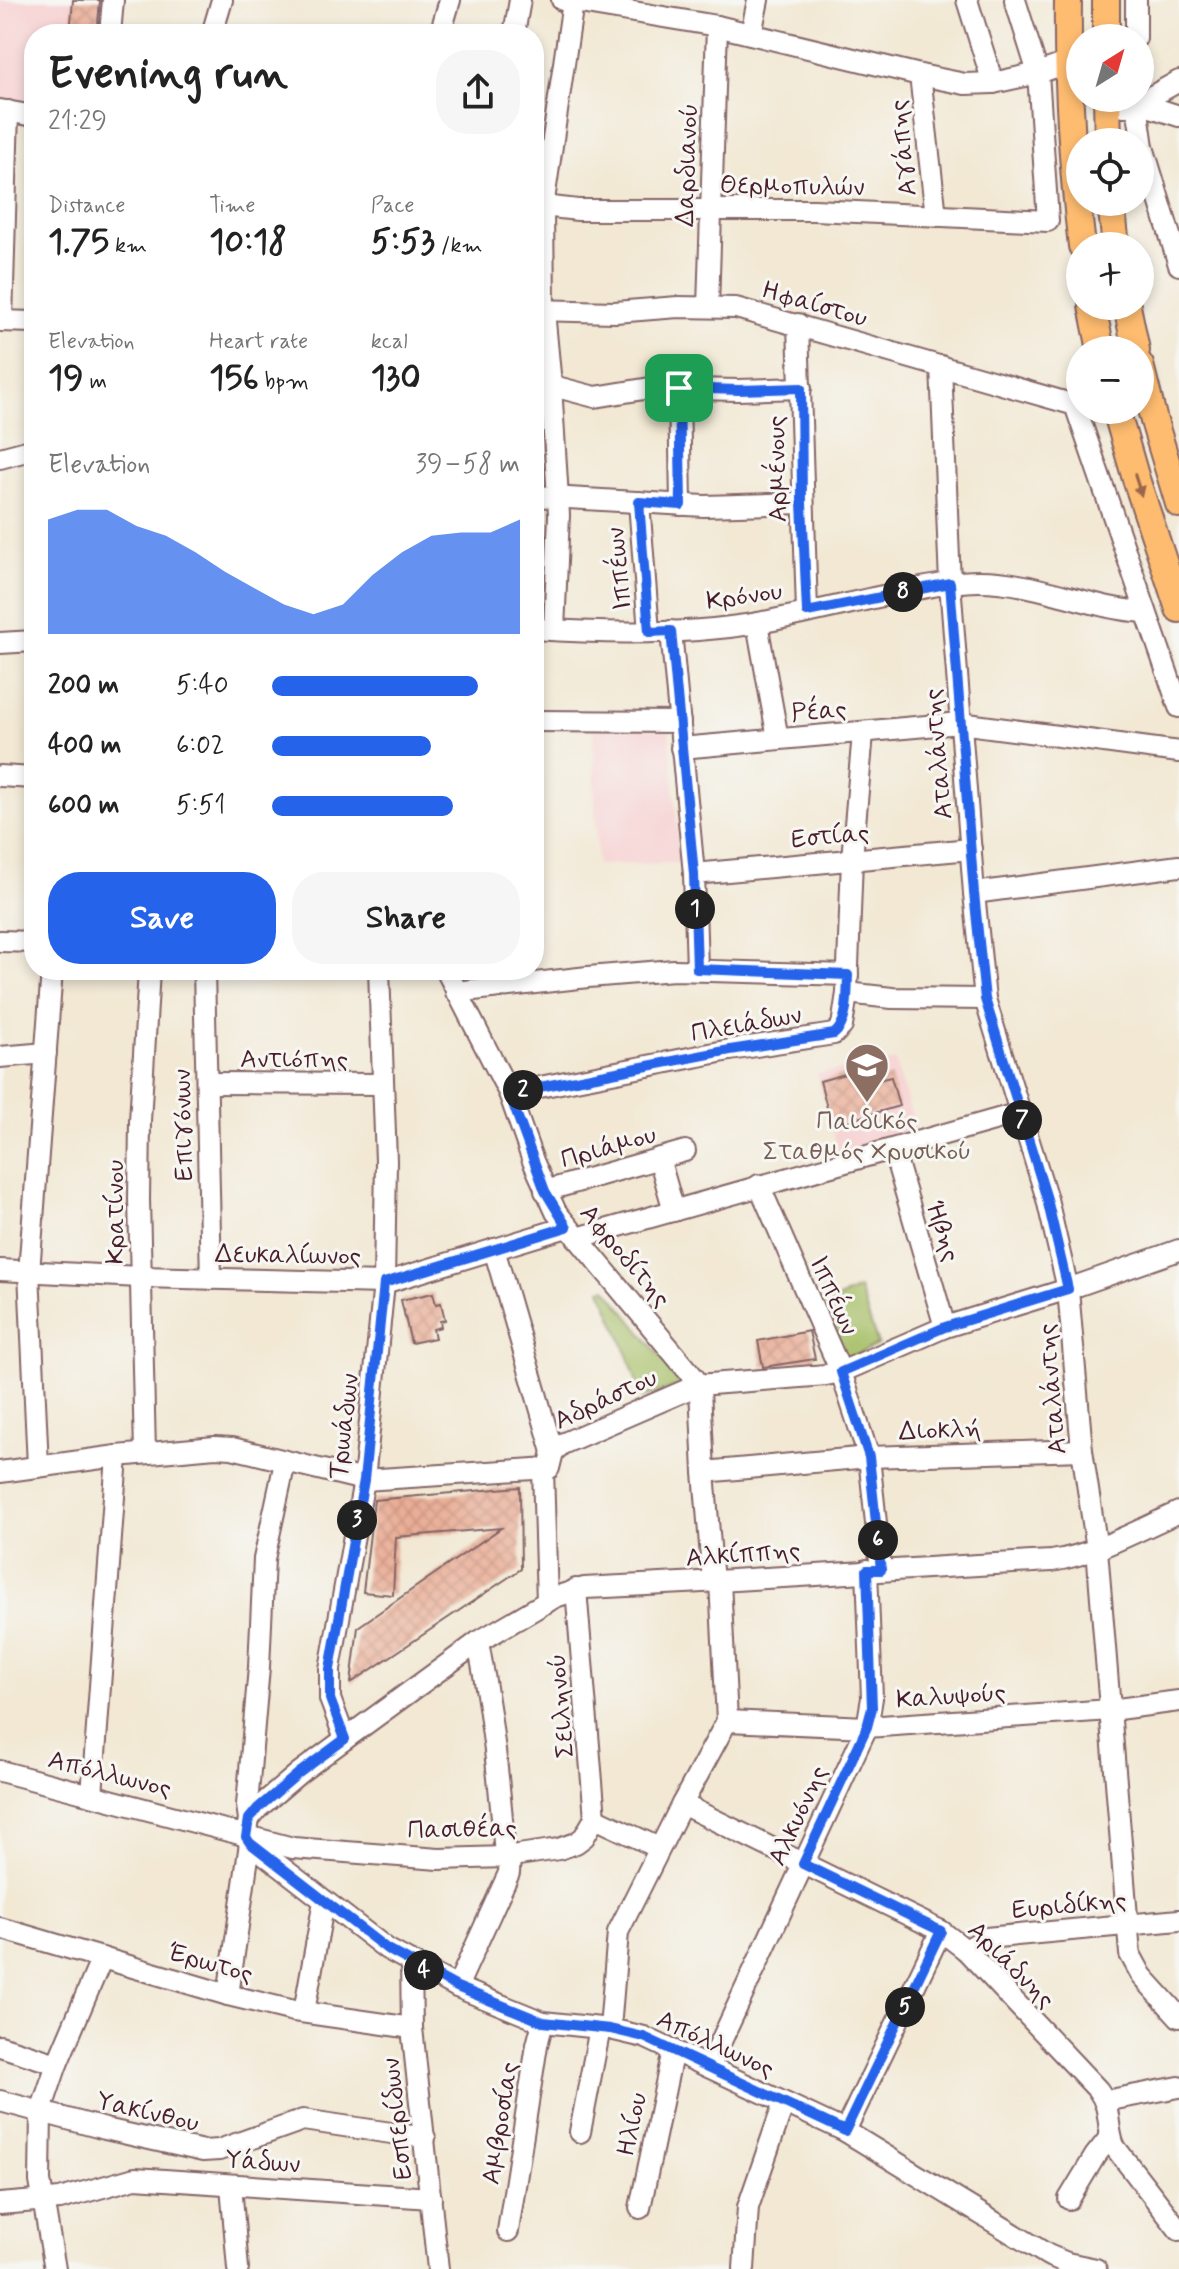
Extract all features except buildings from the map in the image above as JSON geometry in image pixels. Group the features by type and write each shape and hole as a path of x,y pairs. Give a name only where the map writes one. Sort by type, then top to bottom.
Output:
{"main road":[{"path":"1068,0 1068,24"},
{"path":"1106,0 1106,24"},
{"path":"1070,112 1081,232"},
{"path":"1154,421 1179,504"},
{"path":"1120,424 1179,609"}],"street":[{"path":"111,24 113,0"},
{"path":"215,24 222,0"},
{"path":"443,24 450,0"},
{"path":"516,24 520,0"},
{"path":"751,34 758,0"},
{"path":"967,0 993,83"},
{"path":"1015,0 1038,73"},
{"path":"1136,0 1136,24"},
{"path":"544,164 567,1 717,26 965,84 993,83 1066,63"},
{"name":"Δαρδιανού","path":"708,307 717,26"},
{"name":"Θερμοπυλών","path":"544,207 578,210 814,210 1048,221 1038,73"},
{"name":"Αγάπης","path":"920,75 936,216"},
{"path":"1154,93 1179,81"},
{"path":"1154,107 1179,116"},
{"path":"24,114 4,111 1,321 24,322"},
{"path":"1138,112 1145,156 1179,265"},
{"name":"Ηφαίστου","path":"544,310 615,312 678,307 736,308 1075,405 1146,612"},
{"name":"Αρμένους","path":"798,324 807,612"},
{"name":"Αταλάντης","path":"941,366 950,583 985,999 1047,1199 1068,1289 1082,1450 1097,1549 1130,1954 1136,1967 1179,2017"},
{"path":"544,383 595,397 642,389 801,388"},
{"path":"679,388 681,505"},
{"path":"544,391 558,499 544,630"},
{"path":"0,458 24,452"},
{"path":"544,497 704,506 802,503"},
{"name":"Ιππέων","path":"639,502 649,632"},
{"name":"Κρόνου","path":"544,630 649,632 757,623 950,583 981,581 1011,584 1122,611 1146,612"},
{"path":"1146,612 1179,707"},
{"path":"757,623 778,739"},
{"path":"671,631 694,874 697,969"},
{"path":"0,643 24,642"},
{"path":"544,721 680,722"},
{"name":"Ρέας","path":"681,748 960,723 1179,752"},
{"name":"Πλειάδων","path":"509,1093 730,1050 834,1034 842,1026 848,984 852,859 863,733"},
{"path":"0,776 24,777"},
{"name":"Εστίας","path":"694,874 971,849"},
{"path":"974,893 1179,866"},
{"path":"0,941 24,942"},
{"path":"456,992 697,969 848,984 892,998 985,999"},
{"path":"38,1466 29,1272 51,980"},
{"name":"Κρατίνου","path":"145,1453 140,1121 148,980"},
{"name":"Επιγόνων","path":"204,980 211,1279"},
{"name":"Τρωάδων","path":"345,1739 330,1699 330,1669 364,1480 384,1283 386,1161 379,980"},
{"name":"Αφροδίτης","path":"451,980 509,1093 545,1191 572,1233 698,1385"},
{"path":"0,1057 46,1053"},
{"name":"Αντιόπης","path":"207,1083 382,1084"},
{"name":"Δευκαλίωνος","path":"0,1270 384,1283 494,1249 674,1211 1019,1113"},
{"name":"Ήβης","path":"893,1149 945,1327"},
{"name":"Πριάμου","path":"545,1191 685,1151"},
{"path":"659,1158 674,1211"},
{"name":"Ιππέων","path":"759,1185 841,1372 869,1457 874,1570"},
{"path":"494,1249 548,1461 547,1602"},
{"name":"Αδράστου","path":"0,1472 215,1447 232,1448 364,1480 548,1461 562,1444 698,1385 841,1372 945,1327 1179,1250"},
{"path":"580,2132 605,2028 618,1932 727,1721 698,1385"},
{"name":"Διοκλή","path":"704,1472 869,1457 1082,1450"},
{"path":"92,1795 117,1456"},
{"path":"228,1995 248,1833 247,1805 259,1667 264,1559 285,1462"},
{"name":"Αλκίππης","path":"345,1739 478,1642 576,1589 1052,1561 1097,1549 1179,1512"},
{"name":"Αλκυόνης","path":"709,2067 867,1727 872,1698 874,1570"},
{"name":"Σειληνού","path":"576,1589 595,1818"},
{"path":"457,1987 509,1873 489,1698 478,1642"},
{"name":"Καλυψούς","path":"727,1721 867,1727 1110,1710 1179,1701"},
{"path":"248,1833 280,1789 345,1739"},
{"name":"Απόλλωνος","path":"0,1771 248,1833 324,1901 387,1949 457,1987 543,2022 631,2033 673,2050 845,2131 1047,2262 1096,2269"},
{"name":"Αριάδνης","path":"682,1804 941,1931 966,1950 1105,2101"},
{"path":"595,1818 659,1848"},
{"name":"Πασιθέας","path":"248,1833 293,1848 439,1859 507,1856 559,1849 584,1837 595,1818"},
{"path":"304,2012 324,1901"},
{"name":"Ευριδίκης","path":"966,1950 986,1938 1179,1920"},
{"name":"Έρωτος","path":"2,1926 228,1995 304,2012 412,2028"},
{"path":"845,2131 941,1931"},
{"path":"55,2269 40,2181 41,2111 57,2064 102,1958"},
{"name":"Εσπερίδων","path":"411,1962 412,2028 438,2269"},
{"name":"Αμβροσίας","path":"508,2231 543,2022"},
{"path":"0,2046 57,2064"},
{"name":"Ηλίου","path":"640,2208 673,2050"},
{"path":"1179,2087 1105,2101 1114,2146 1179,2230"},
{"name":"Υακίνθου","path":"0,2101 203,2151 219,2150 303,2120 425,2138"},
{"path":"744,2269 748,2207 784,2103"},
{"path":"1069,2199 1110,2137"},
{"name":"Υάδων","path":"0,2204 60,2199 135,2178 431,2198"},
{"path":"231,2185 238,2269"}],"shaded area":[{"path":"0,0 107,0 105,24 24,24 24,105 0,101"},
{"path":"593,729 669,729 680,863 597,865"},
{"name":"Παιδικός Σταθμός Χρυσικού","path":"895,1061 917,1134 840,1157 817,1074"}],"green space":[{"path":"606,1288 682,1384 642,1398 601,1289"},
{"path":"859,1289 878,1345 842,1360 821,1306"}],"place":[{"name":"Παιδικός Σταθμός Χρυσικού","path":"867,1104"}],"route":[{"path":"679,388 801,388 807,612 950,583 985,999 1047,1199 1068,1289 945,1327 841,1372 869,1457 881,1570 867,1570 872,1708 867,1727 803,1864 941,1931 845,2131 644,2037 610,2029 543,2022 457,1987 387,1949 246,1837 249,1819 258,1808 345,1739 330,1699 330,1669 364,1480 384,1283 567,1227 545,1191 509,1093 730,1050 834,1034 842,1026 848,975 697,969 694,874 671,631 649,632 639,502 681,505 679,388"}]}
